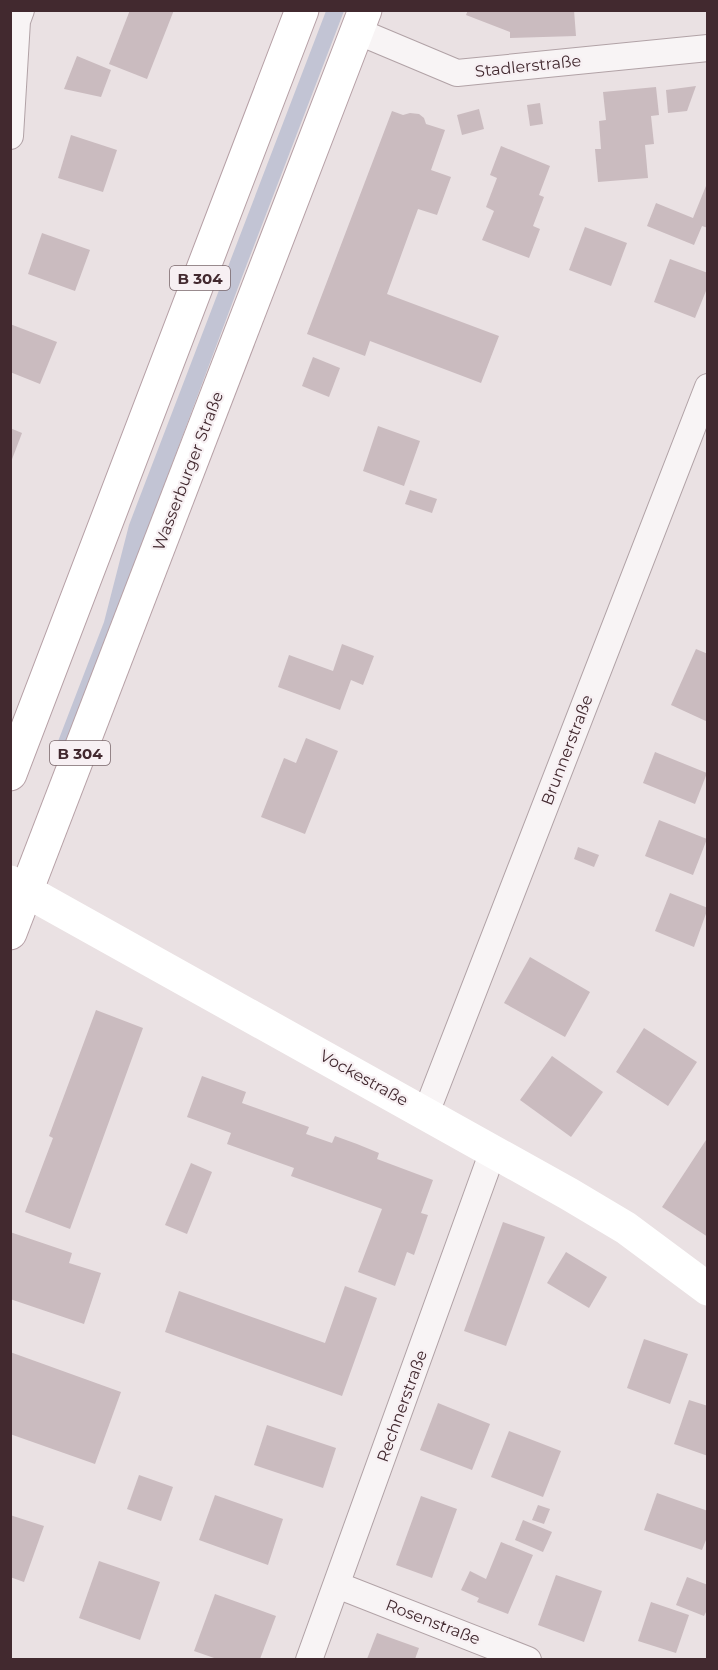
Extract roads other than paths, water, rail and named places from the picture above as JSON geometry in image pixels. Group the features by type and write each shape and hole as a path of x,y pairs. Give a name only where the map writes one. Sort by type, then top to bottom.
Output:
{"main road":[{"name":"B 304","path":"10,774 302,10"},
{"name":"Wasserburger Straße","path":"10,933 19,886 361,21"},
{"name":"Vockestraße","path":"19,886 494,1151 626,1228 708,1289"}],"street":[{"path":"10,136 16,17"},
{"name":"Stadlerstraße","path":"361,21 457,74 708,48"},
{"name":"Brunnerstraße","path":"426,1113 708,387"},
{"name":"Rechnerstraße","path":"309,1659 494,1151"},
{"name":"Rosenstraße","path":"337,1585 528,1659"}]}
